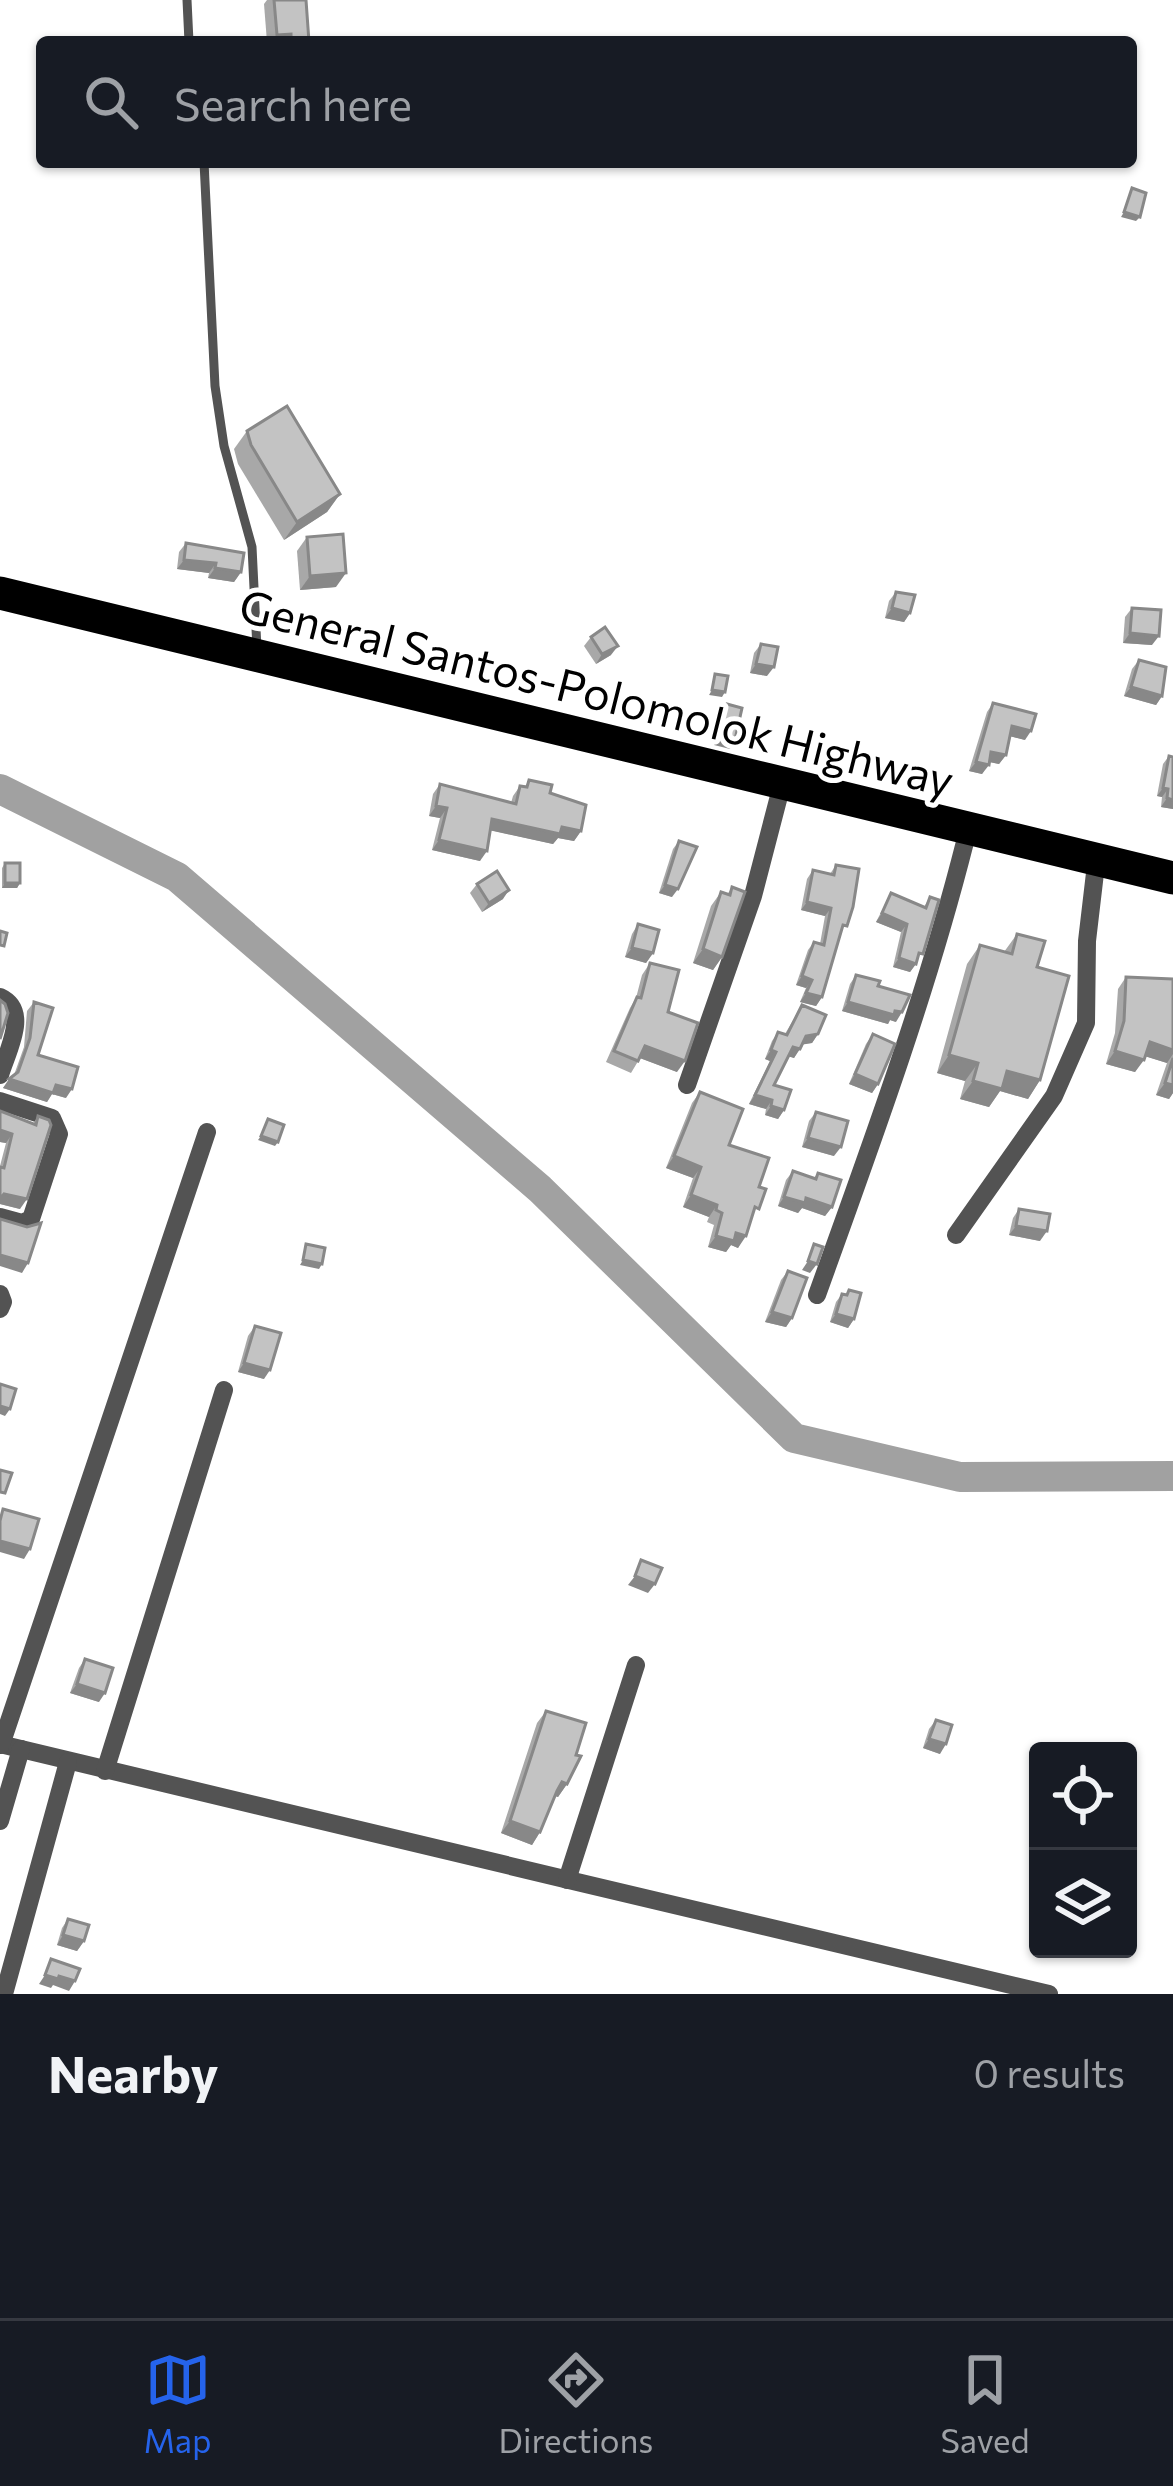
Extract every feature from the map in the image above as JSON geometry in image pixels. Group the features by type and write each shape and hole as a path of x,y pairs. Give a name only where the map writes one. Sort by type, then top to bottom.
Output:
{"highway":[{"name":"General Santos-Polomolok Highway","path":"0,593 1173,878"},
{"path":"0,609 1173,893"}],"street":[{"path":"687,1085 753,896 779,796"},
{"path":"817,1295 920,1004 965,842"},
{"path":"956,1235 1054,1096 1086,1023 1094,873"},
{"path":"0,997 12,1003 17,1016 0,1075"},
{"path":"0,1101 52,1118 58,1134 31,1219 22,1223 0,1217"},
{"path":"0,1821 7,1746 208,1132"},
{"path":"0,1294 0,1309"},
{"path":"105,1771 224,1390"},
{"path":"567,1880 636,1665"},
{"path":"7,1746 1049,1994"},
{"path":"4,1994 68,1762"}],"lane":[{"path":"188,0 189,36"},
{"path":"204,168 215,386 229,468 252,547 257,654"}],"building":[{"path":"274,0 306,0 309,36 277,35"},
{"path":"1132,188 1146,193 1140,217 1124,212"},
{"path":"287,406 340,494 297,522 247,431"},
{"path":"343,534 346,573 310,576 307,537"},
{"path":"186,543 244,553 241,572 215,568 216,563 184,560"},
{"path":"896,592 915,595 910,613 892,608"},
{"path":"1132,608 1161,610 1159,636 1130,633"},
{"path":"605,627 618,646 602,654 591,637"},
{"path":"761,644 778,647 774,667 756,664"},
{"path":"1139,660 1166,667 1162,696 1131,687"},
{"path":"715,674 728,676 725,692 712,690"},
{"path":"993,703 1036,714 1031,731 1012,726 1006,755 991,752 989,765 976,762"},
{"path":"727,704 742,708 734,744 717,740"},
{"path":"1169,756 1173,757 1173,800 1163,788"},
{"path":"529,780 552,785 550,793 586,805 581,831 562,827 560,834 492,819 487,851 439,840 447,808 436,806 440,784 516,804 520,786 527,787"},
{"path":"679,841 697,847 678,889 665,885"},
{"path":"5,863 20,863 20,883 5,883"},
{"path":"836,865 859,869 853,907 822,997 806,993 812,980 802,976 814,942 824,945 831,908 807,902 813,870 834,875"},
{"path":"497,871 509,890 489,903 477,884"},
{"path":"732,887 745,892 722,957 703,949 721,892 730,895"},
{"path":"891,893 926,908 930,897 939,900 916,964 899,958 907,924 882,913"},
{"path":"638,924 659,930 653,953 632,948"},
{"path":"1017,934 1045,941 1037,967 1069,976 1040,1080 1007,1071 1002,1089 973,1081 978,1063 949,1055 980,945 1012,954"},
{"path":"650,963 679,970 668,1012 698,1023 685,1061 645,1046 638,1061 614,1051 637,997 641,998"},
{"path":"856,975 910,995 902,1012 894,1015 848,1002"},
{"path":"1126,977 1173,979 1173,1050 1150,1042 1144,1060 1115,1051 1124,1021"},
{"path":"0,1000 8,1013 0,1039"},
{"path":"34,1002 53,1008 38,1055 78,1067 72,1089 56,1085 53,1093 9,1079 18,1072 30,1038"},
{"path":"802,1005 826,1015 818,1034 806,1036 800,1049 793,1047 774,1085 791,1090 784,1110 755,1095 776,1052 771,1050 778,1032 787,1035"},
{"path":"873,1034 895,1044 878,1084 855,1074"},
{"path":"1173,1058 1173,1085 1165,1083"},
{"path":"700,1092 743,1109 729,1145 769,1158 759,1187 766,1189 759,1209 755,1207 746,1236 736,1233 734,1241 716,1236 722,1213 717,1205 691,1195 701,1167 674,1156"},
{"path":"0,1111 36,1125 38,1116 51,1125 27,1199 4,1194 0,1199 0,1167 4,1168 12,1134 0,1130"},
{"path":"816,1112 848,1121 841,1147 808,1138"},
{"path":"268,1119 284,1125 278,1142 261,1136"},
{"path":"793,1171 816,1179 818,1173 841,1180 832,1207 784,1197"},
{"path":"1019,1209 1050,1214 1047,1231 1016,1226"},
{"path":"0,1219 27,1227 41,1223 28,1263 0,1255"},
{"path":"306,1244 325,1248 322,1264 303,1260"},
{"path":"814,1244 823,1247 817,1264 808,1261"},
{"path":"788,1271 807,1278 792,1318 772,1312"},
{"path":"849,1290 861,1293 854,1319 836,1314 842,1294"},
{"path":"255,1326 281,1333 270,1370 244,1363"},
{"path":"0,1384 16,1389 10,1409 0,1406"},
{"path":"0,1470 12,1473 5,1493 0,1492"},
{"path":"3,1509 39,1519 30,1549 0,1541"},
{"path":"641,1560 662,1568 655,1584 635,1576"},
{"path":"85,1659 113,1668 105,1693 77,1684"},
{"path":"546,1711 586,1723 576,1755 581,1756 567,1784 562,1782 557,1791 540,1832 510,1821"},
{"path":"936,1720 952,1725 946,1744 929,1739"},
{"path":"68,1919 89,1925 84,1941 63,1935"},
{"path":"51,1959 80,1969 75,1981 45,1975"}],"waterway":[{"path":"0,789 177,877 540,1189 794,1438 960,1477 1173,1476"}]}
